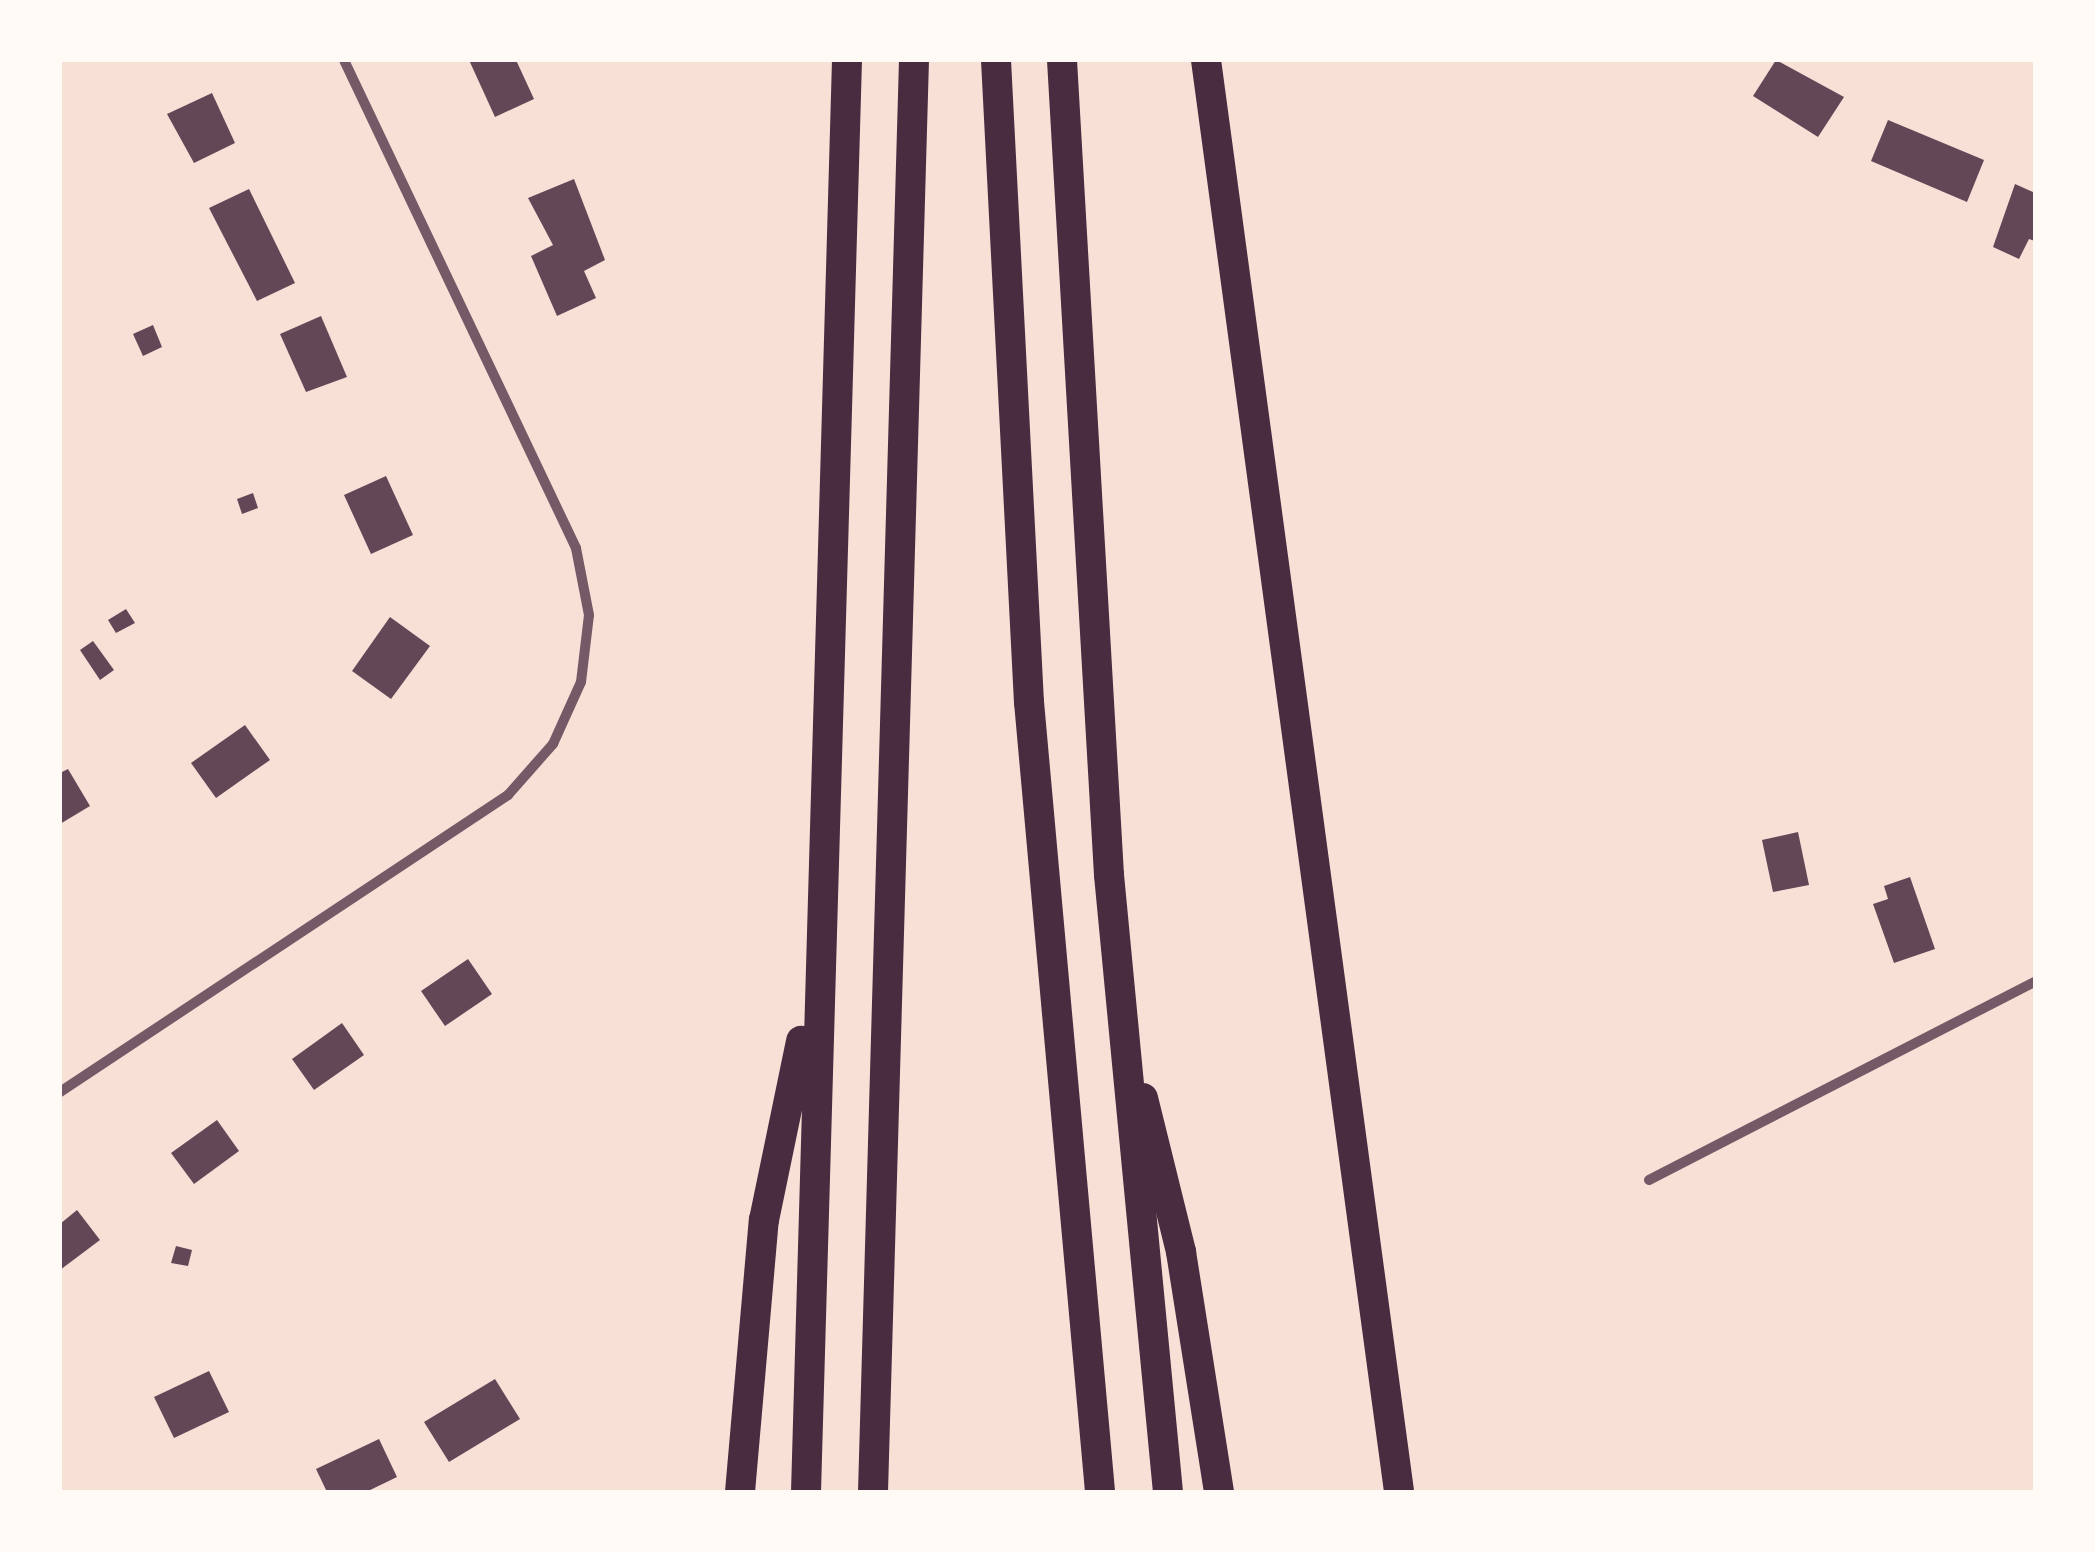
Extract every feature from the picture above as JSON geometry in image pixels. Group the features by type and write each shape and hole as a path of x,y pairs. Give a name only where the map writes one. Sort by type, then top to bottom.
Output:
{"highway":[{"path":"806,1492 818,960 848,60"},
{"path":"873,1492 914,60"},
{"path":"996,60 1029,702 1100,1492"},
{"path":"1062,60 1084,502 1122,1020 1168,1492"},
{"path":"1206,60 1399,1492"},
{"path":"740,1492 764,1220 818,960"},
{"path":"1122,1020 1181,1252 1219,1492"}],"street":[{"path":"60,1092 508,795 553,744 580,682 589,615 576,548 344,60"},
{"path":"1649,1180 2035,982"}],"building":[{"path":"469,60 516,60 534,99 495,117"},
{"path":"1776,60 1844,97 1818,137 1753,96"},
{"path":"212,93 235,143 194,163 167,114"},
{"path":"1888,120 1984,160 1967,202 1871,161"},
{"path":"574,179 605,260 584,271 596,298 557,316 531,256 553,245 528,198"},
{"path":"2015,184 2035,193 2035,241 2029,239 2019,259 1993,247"},
{"path":"249,189 295,283 257,301 209,208"},
{"path":"321,316 347,377 306,392 280,334"},
{"path":"153,325 162,347 143,356 133,334"},
{"path":"386,476 413,535 371,554 344,495"},
{"path":"253,493 258,508 242,514 237,499"},
{"path":"126,609 135,623 116,633 108,620"},
{"path":"390,617 430,646 391,699 352,671"},
{"path":"93,641 114,670 100,680 80,650"},
{"path":"245,725 270,760 216,798 191,763"},
{"path":"68,769 90,806 60,824 60,773"},
{"path":"1798,832 1809,885 1773,892 1762,840"},
{"path":"1910,877 1935,949 1894,963 1873,904 1888,899 1884,886"},
{"path":"468,959 492,994 445,1026 421,991"},
{"path":"342,1023 364,1055 314,1090 292,1059"},
{"path":"217,1120 239,1151 194,1184 171,1153"},
{"path":"77,1210 100,1240 60,1270 60,1224"},
{"path":"176,1246 192,1250 188,1266 171,1263"},
{"path":"209,1371 229,1412 174,1438 154,1397"},
{"path":"495,1379 520,1419 449,1462 424,1422"},
{"path":"379,1439 397,1477 366,1492 327,1492 316,1469"}]}
